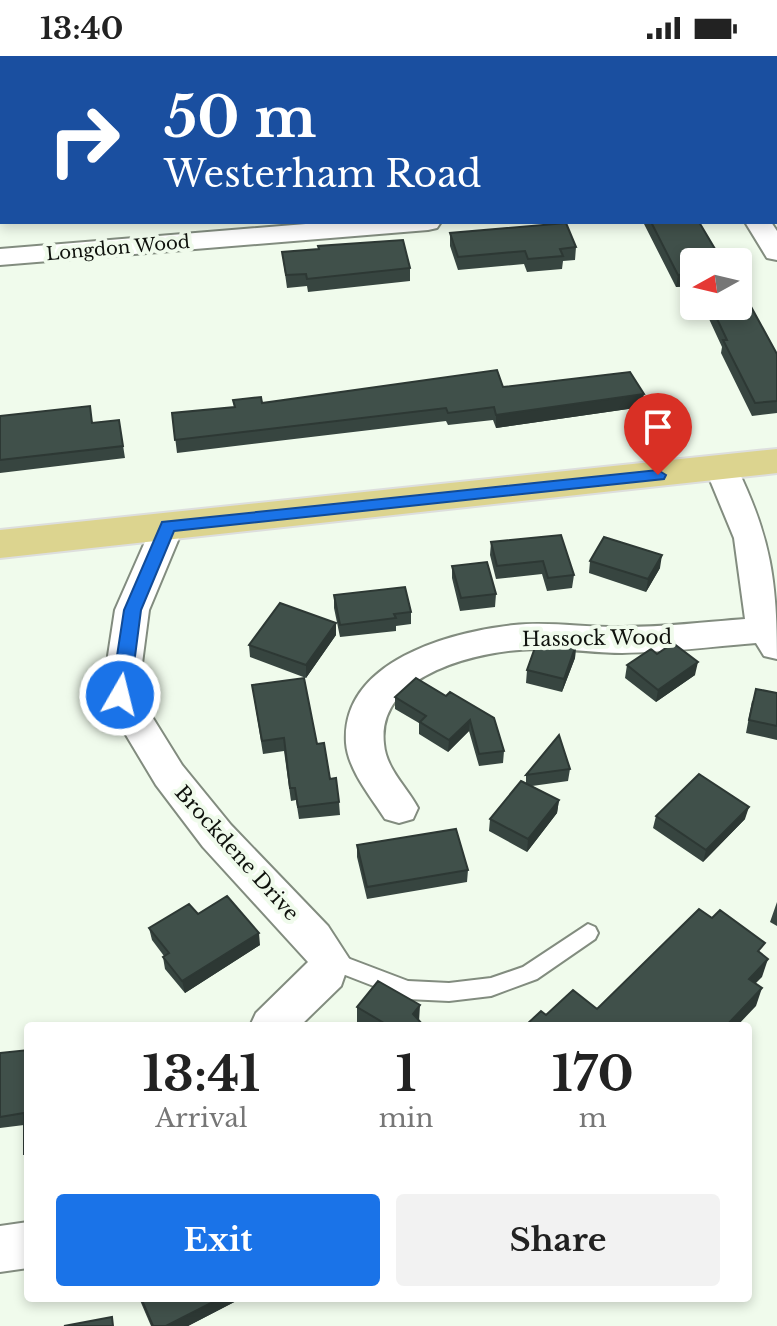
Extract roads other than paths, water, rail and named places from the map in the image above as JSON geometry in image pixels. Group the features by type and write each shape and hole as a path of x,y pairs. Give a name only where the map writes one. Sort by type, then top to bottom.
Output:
{"main road":[{"path":"0,544 777,461"}],"street":[{"name":"Longdon Wood","path":"0,257 404,224"},
{"path":"759,224 777,252"},
{"path":"721,468 750,539 756,600 770,639"},
{"name":"Brockdene Drive","path":"168,526 132,610 120,695 169,775 217,836 314,938 329,960"},
{"name":"Hassock Wood","path":"399,808 371,767 364,741 365,728 375,696 394,678 417,664 481,645 522,637 770,639"},
{"path":"275,1022 326,973 329,960"},
{"path":"0,1249 24,1246"}],"lane":[{"path":"329,960 407,990 449,992 491,987 530,973 588,933"}]}
